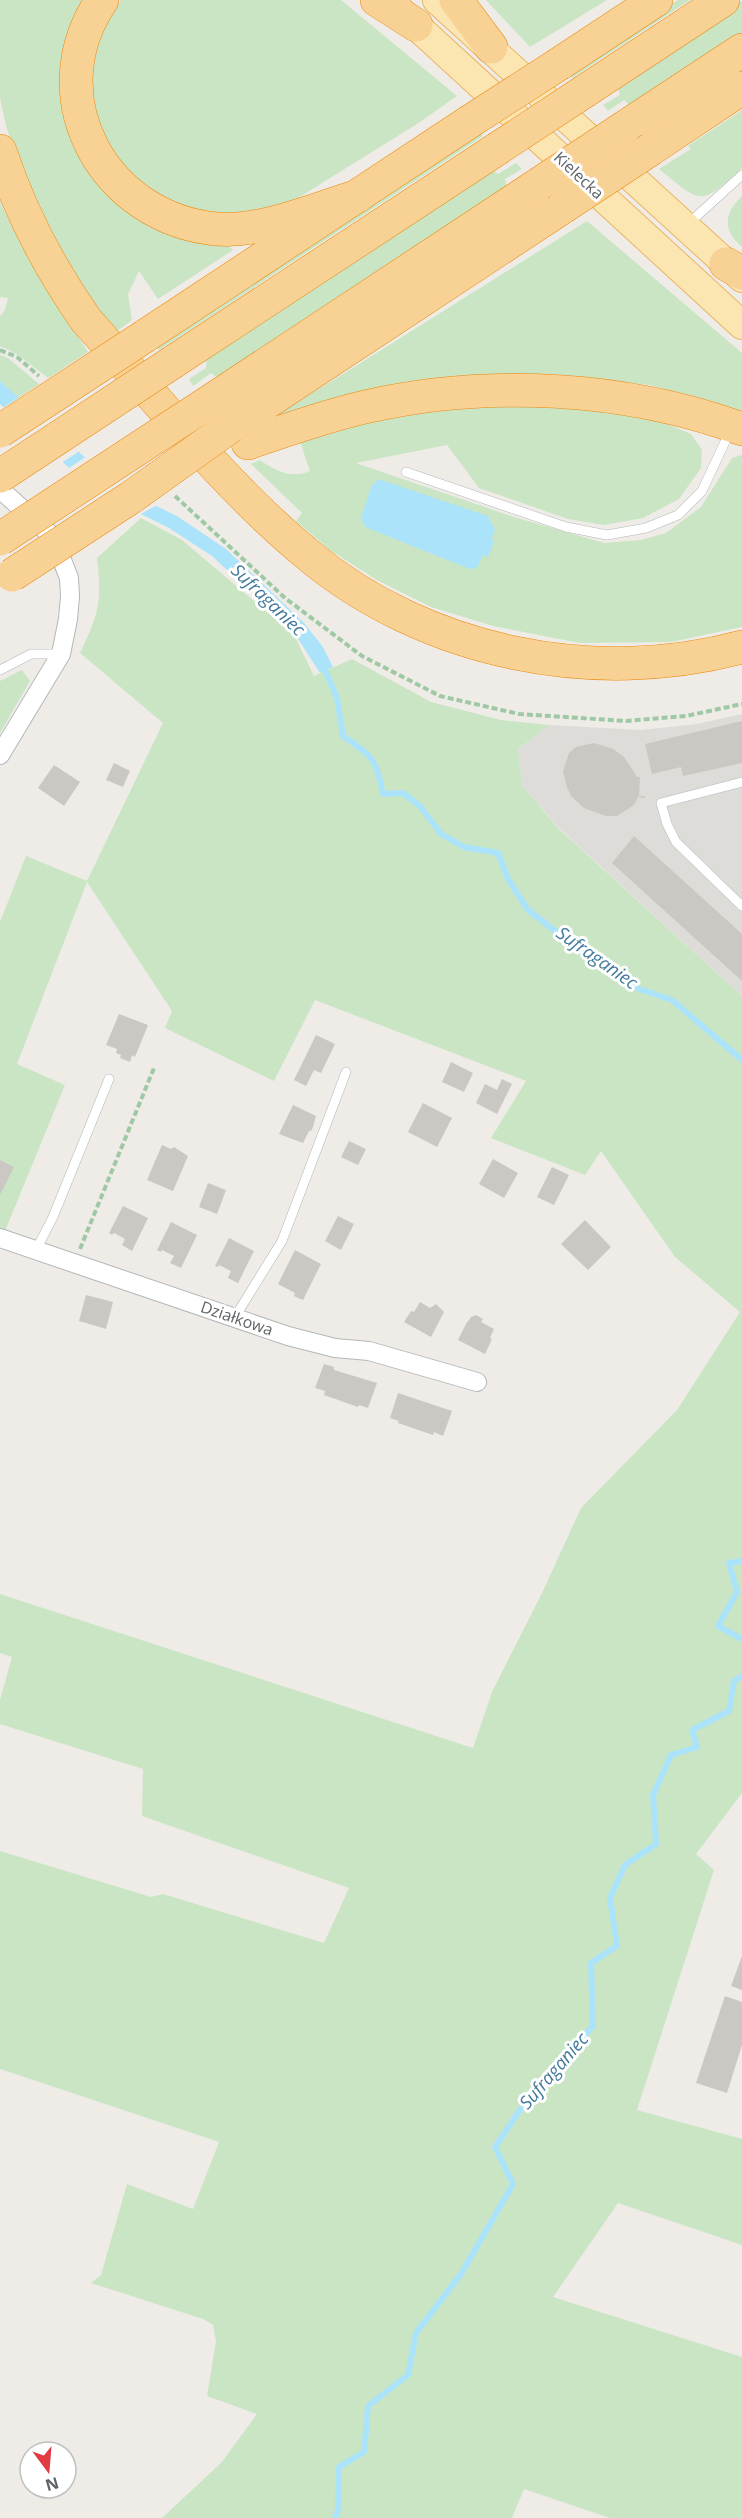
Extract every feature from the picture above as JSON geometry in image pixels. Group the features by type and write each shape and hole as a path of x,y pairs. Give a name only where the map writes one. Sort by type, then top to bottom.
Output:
{"highway":[{"path":"102,0 90,20 80,51 77,79 78,104 87,137 95,153 114,180 128,194 162,216 178,222 220,230 267,224 358,196"},
{"path":"377,0 416,25"},
{"path":"456,0 491,47"},
{"path":"0,431 558,64 636,10 656,0"},
{"path":"0,476 723,0"},
{"path":"0,539 742,50"},
{"path":"6,579 130,498 240,435 563,207 740,90"},
{"path":"0,151 21,208 42,251 86,320 259,510 308,555 338,578 400,614 439,630 479,644 537,657 584,663 631,664 676,660 742,647"},
{"path":"240,435 306,423 368,406 427,397 501,391 579,393 636,401 737,427"}],"main road":[{"name":"Kielecka","path":"388,0 742,325"},
{"name":"Kielecka","path":"437,0 737,272"}],"street":[{"path":"0,489 53,537 69,578 68,619 61,654 0,755"},
{"name":"Działkowa","path":"0,1238 335,1348 369,1351 477,1382"}],"lane":[{"path":"685,227 742,175"},
{"path":"406,472 566,527 607,535 646,528 678,515 702,491 737,427"},
{"path":"0,670 31,654 61,654"},
{"path":"742,782 660,803 676,842 742,906"},
{"path":"235,1317 282,1241 346,1072"},
{"path":"36,1250 53,1217 109,1079"}],"path":[{"path":"74,1263 154,1068"}],"shaded area":[{"path":"742,714 742,996 558,827 522,785 518,749 549,725 641,730 697,724"}],"green space":[{"path":"0,0 83,0 72,27 94,177 116,204 149,227 182,239 228,245 233,250 158,299 139,271 128,294 132,320 116,332 89,296 34,209 6,126 0,98"},
{"path":"121,0 341,0 457,96 417,124 293,201 247,213 209,215 162,200 130,178 101,136 92,105 91,65 99,36"},
{"path":"486,0 607,0 530,47"},
{"path":"678,0 690,0 572,78 568,72"},
{"path":"742,1 742,38 634,109 624,100 608,111 603,105 620,95 617,84"},
{"path":"742,110 742,168 718,189 709,195 694,195 659,169 691,149 688,146"},
{"path":"478,131 483,136 159,350 153,344"},
{"path":"516,163 522,169 505,179 508,192 222,381 211,373 193,386 189,379 206,368 207,353 489,167 498,174"},
{"path":"742,196 742,247 731,234 728,222 732,209"},
{"path":"0,202 28,258 88,352 48,378 17,354 0,346 0,316 5,310 8,298 0,297"},
{"path":"587,221 742,353 742,413 650,385 552,374 440,384 276,416"},
{"path":"0,355 8,358 39,384 18,398 0,381"},
{"path":"488,406 582,407 657,420 691,434 702,450 701,468 679,499 643,518 604,525 568,519 479,488 447,445 356,463 514,517 604,543 641,540 666,533 701,507 732,458 742,455 742,627 671,642 580,643 493,626 431,607 377,580 330,550 296,521 302,513 251,464 260,460 284,473 303,473 310,471 300,442 390,417"},
{"path":"141,518 182,540 294,635 314,676 352,659 431,702 501,720 549,725 518,749 522,785 558,828 742,996 742,1793 696,1854 714,1870 637,2110 742,2139 742,2245 618,2203 553,2297 742,2357 742,2518 610,2518 524,2489 512,2518 162,2518 222,2462 257,2414 207,2396 216,2341 213,2325 203,2319 91,2283 101,2275 127,2184 193,2209 219,2142 0,2069 0,1851 151,1897 163,1894 324,1943 349,1888 142,1816 143,1769 0,1724 0,1700 12,1657 0,1653 0,1594 473,1748 492,1692 542,1593 581,1508 677,1410 740,1312 675,1257 601,1151 585,1175 491,1138 526,1081 315,1000 274,1081 165,1028 172,1011 87,882 17,1064 65,1085 5,1231 0,1229 0,922 26,856 87,881 163,723 80,653 98,607 97,558"},
{"path":"22,670 30,681 0,733 0,681"}],"water":[{"path":"0,381 119,488 177,516 226,549 304,623 323,647 333,667 320,673 295,634 212,556 169,528 93,490 0,404"},
{"path":"378,479 488,516 495,530 488,557 483,555 477,568 470,569 365,527 361,518 371,487"}],"pier":[{"path":"21,396 81,450 60,464 1,409"},
{"path":"87,456 120,485 161,503 137,516 103,501 66,470"}],"building":[{"path":"742,721 742,763 683,776 681,767 652,774 645,744"},
{"path":"594,743 613,749 624,757 637,777 640,777 639,796 645,796 645,798 638,797 634,805 617,816 606,816 584,808 571,796 567,787 563,771 569,753 576,747"},
{"path":"114,763 130,771 123,787 106,780"},
{"path":"54,765 80,782 64,806 38,788"},
{"path":"634,836 742,934 742,981 612,863"},
{"path":"119,1014 148,1025 135,1057 132,1055 130,1062 120,1058 121,1055 116,1053 117,1049 106,1045"},
{"path":"316,1035 335,1044 321,1073 314,1070 306,1086 294,1080"},
{"path":"451,1062 473,1073 464,1092 442,1082"},
{"path":"502,1079 512,1084 497,1114 476,1103 485,1084 497,1090"},
{"path":"423,1103 452,1118 437,1147 408,1132"},
{"path":"293,1105 316,1116 312,1130 309,1131 303,1143 279,1134"},
{"path":"349,1141 366,1149 358,1165 341,1157"},
{"path":"162,1145 171,1149 174,1147 188,1156 173,1191 147,1180"},
{"path":"493,1159 518,1173 504,1198 479,1184"},
{"path":"0,1160 14,1167 0,1195"},
{"path":"552,1167 569,1175 554,1205 537,1197"},
{"path":"208,1183 226,1190 217,1214 199,1207"},
{"path":"123,1206 148,1218 132,1251 122,1245 125,1239 109,1233"},
{"path":"338,1216 354,1224 341,1250 325,1241"},
{"path":"585,1220 611,1247 588,1270 561,1244"},
{"path":"171,1222 197,1235 181,1268 170,1263 174,1256 157,1250"},
{"path":"229,1238 254,1251 238,1283 228,1278 231,1271 219,1265 215,1266"},
{"path":"295,1250 321,1264 303,1300 278,1284"},
{"path":"86,1295 113,1302 106,1329 79,1321"},
{"path":"420,1302 430,1308 436,1304 444,1312 431,1337 404,1322"},
{"path":"476,1315 483,1319 481,1322 494,1329 485,1354 458,1340 471,1317"},
{"path":"324,1364 334,1367 334,1370 377,1383 368,1408 359,1405 358,1407 324,1395 325,1391 315,1388"},
{"path":"398,1393 452,1411 443,1436 434,1432 433,1435 390,1418"},
{"path":"742,1956 742,1990 731,1986"},
{"path":"725,1996 742,2002 742,2045 727,2093 696,2083"}],"waterway":[{"name":"Sufraganiec","path":"322,663 337,698 343,736 372,759 383,794 403,793 420,806 441,834 464,847 498,853 508,879 528,910 576,947 639,989 672,1000 742,1060"},
{"name":"Sufraganiec","path":"742,1561 729,1563 737,1592 718,1626 742,1639"},
{"name":"Sufraganiec","path":"335,2518 338,2510 339,2467 364,2452 368,2406 408,2375 416,2333 461,2274 513,2184 495,2147 534,2089 593,2026 591,1963 617,1946 610,1898 625,1865 656,1844 653,1795 671,1755 697,1747 692,1730 729,1711 734,1681 742,1676"}]}
